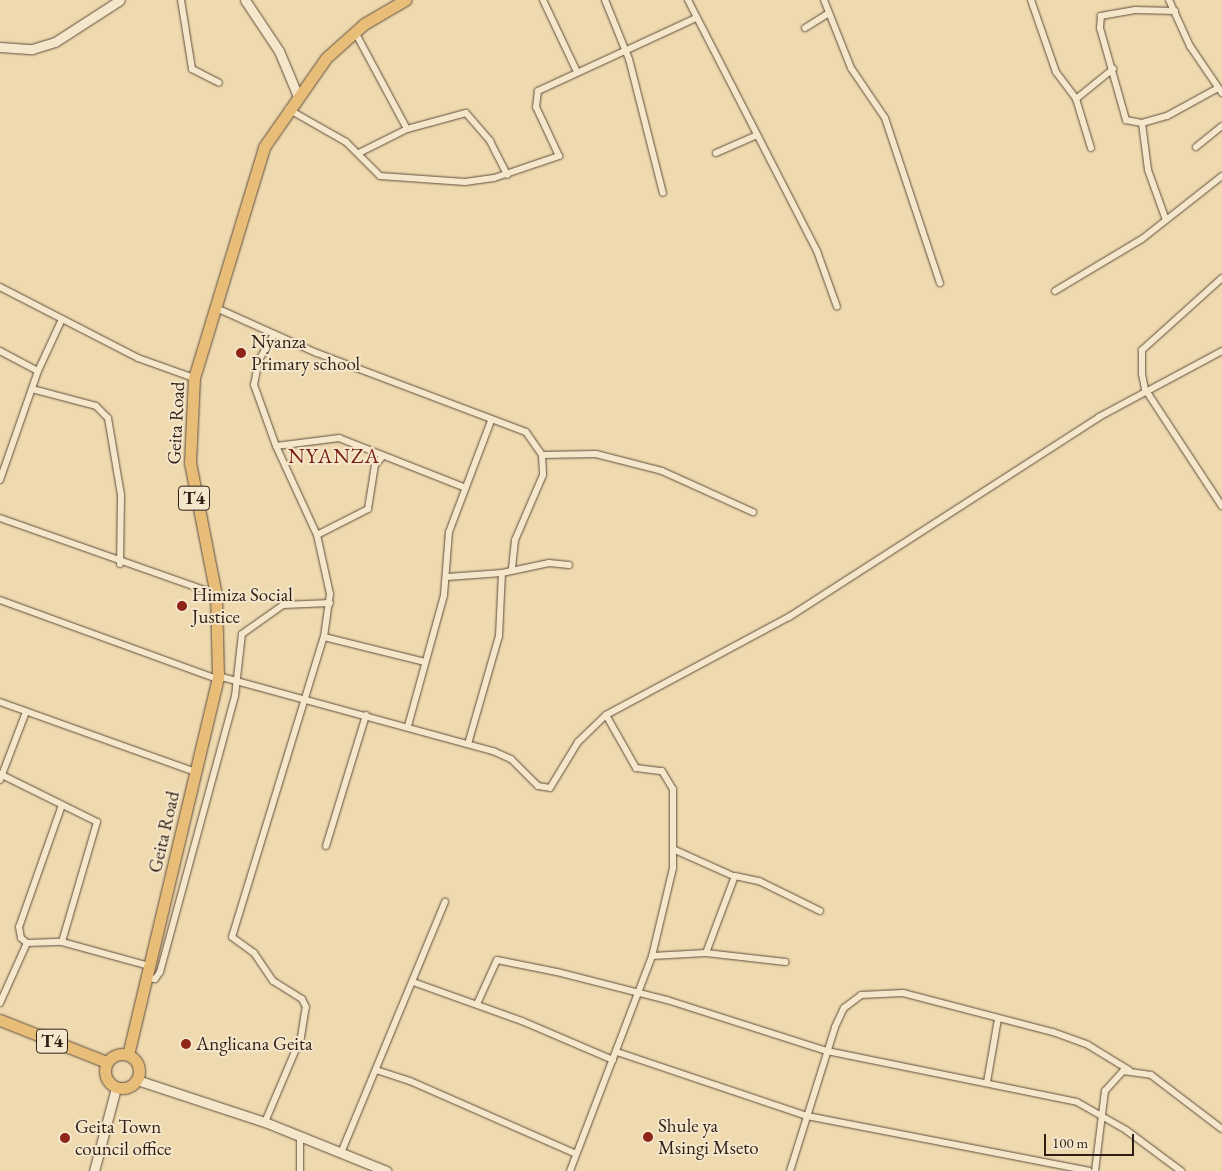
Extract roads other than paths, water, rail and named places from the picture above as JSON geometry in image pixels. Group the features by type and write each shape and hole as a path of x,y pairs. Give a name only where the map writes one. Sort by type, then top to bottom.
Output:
{"highway":[{"name":"Geita Road","path":"128,1054 218,677 216,594 190,463 194,378 252,176 287,108 316,68 355,32 405,0"},
{"name":"T4","path":"0,1020 104,1062"},
{"path":"128,1054 137,1063 137,1080 128,1088 116,1088 106,1079 104,1062 128,1054"}],"street":[{"path":"0,47 32,49 55,42 120,0"},
{"path":"181,0 192,69 219,83"},
{"path":"245,0 279,51 296,94"},
{"path":"543,0 576,72"},
{"path":"605,0 626,50 663,192"},
{"path":"688,0 755,136 817,251 837,307"},
{"path":"824,0 856,76 885,118 940,283"},
{"path":"1031,0 1056,72 1076,99 1091,148"},
{"path":"1169,0 1175,11 1190,46 1220,91 1167,116 1142,122 1126,120 1100,28 1103,15 1175,11"},
{"path":"805,28 829,13"},
{"path":"287,108 359,153 372,170 386,178 465,182 507,175 559,156 535,99 540,89 696,18"},
{"path":"355,32 407,129"},
{"path":"1076,99 1113,69"},
{"path":"359,153 407,129 466,113 486,134 507,175"},
{"path":"1142,122 1148,170 1166,220"},
{"path":"1196,147 1222,126"},
{"path":"716,153 755,136"},
{"path":"1055,291 1166,220 1222,176"},
{"path":"1222,278 1142,350 1142,391 1222,506"},
{"path":"0,286 138,358 194,378"},
{"path":"214,307 274,334 491,421 522,428 542,455 543,475 515,540 512,569"},
{"path":"0,480 38,371 62,319"},
{"path":"265,1122 301,1037 306,1007 302,999 273,981 254,953 232,937 306,700 324,637 330,604 328,574 317,535 276,446 254,379 258,360 274,334"},
{"path":"0,351 38,371"},
{"path":"0,600 218,677 408,726 468,744 511,759 538,786 550,788 578,742 606,715 789,617 1122,403 1142,391 1222,352"},
{"path":"32,389 96,406 108,418 121,495 120,564"},
{"path":"408,726 447,577 449,532 491,421"},
{"path":"276,446 339,438 466,488"},
{"path":"542,455 579,452 662,471 753,512"},
{"path":"317,535 368,509 375,464 382,456"},
{"path":"0,518 120,564 216,594"},
{"path":"447,577 502,573 512,569 569,565"},
{"path":"468,744 499,636 502,573"},
{"path":"146,978 155,979 160,972 238,681 242,634 283,605 330,604"},
{"path":"324,637 426,662"},
{"path":"0,702 196,772"},
{"path":"26,712 1,776 94,818 98,825 62,942"},
{"path":"326,846 366,715"},
{"path":"570,1171 617,1052 652,956 675,850 675,806 668,776 655,769 636,768 606,715"},
{"path":"62,805 19,927 20,937 27,943 62,942 149,966"},
{"path":"675,850 734,876 759,881 820,911"},
{"path":"706,953 734,876"},
{"path":"341,1153 445,902"},
{"path":"0,1003 27,943"},
{"path":"652,956 706,953 785,962"},
{"path":"477,1004 497,960 638,993 827,1051 987,1082 1077,1102 1101,1114 1181,1171"},
{"path":"413,982 477,1004 613,1060"},
{"path":"790,1171 827,1051 844,1008 861,995 903,993 1088,1046 1129,1070 1158,1080 1222,1128"},
{"path":"987,1082 998,1019"},
{"path":"617,1052 807,1116 1089,1171"},
{"path":"376,1070 410,1080 576,1154"},
{"path":"1095,1171 1101,1114 1110,1080 1129,1070"},
{"path":"137,1080 265,1122 386,1171"},
{"path":"94,1171 116,1088"},
{"path":"300,1136 300,1171"}],"place":[{"name":"Nyanza Primary school","path":"241,353"},
{"name":"Himiza Social Justice","path":"182,606"},
{"name":"Anglicana Geita","path":"186,1044"},
{"name":"Shule ya Msingi Mseto","path":"648,1137"},
{"name":"Geita Town council office","path":"65,1138"}],"district":[{"name":"NYANZA","path":"334,456"}]}
